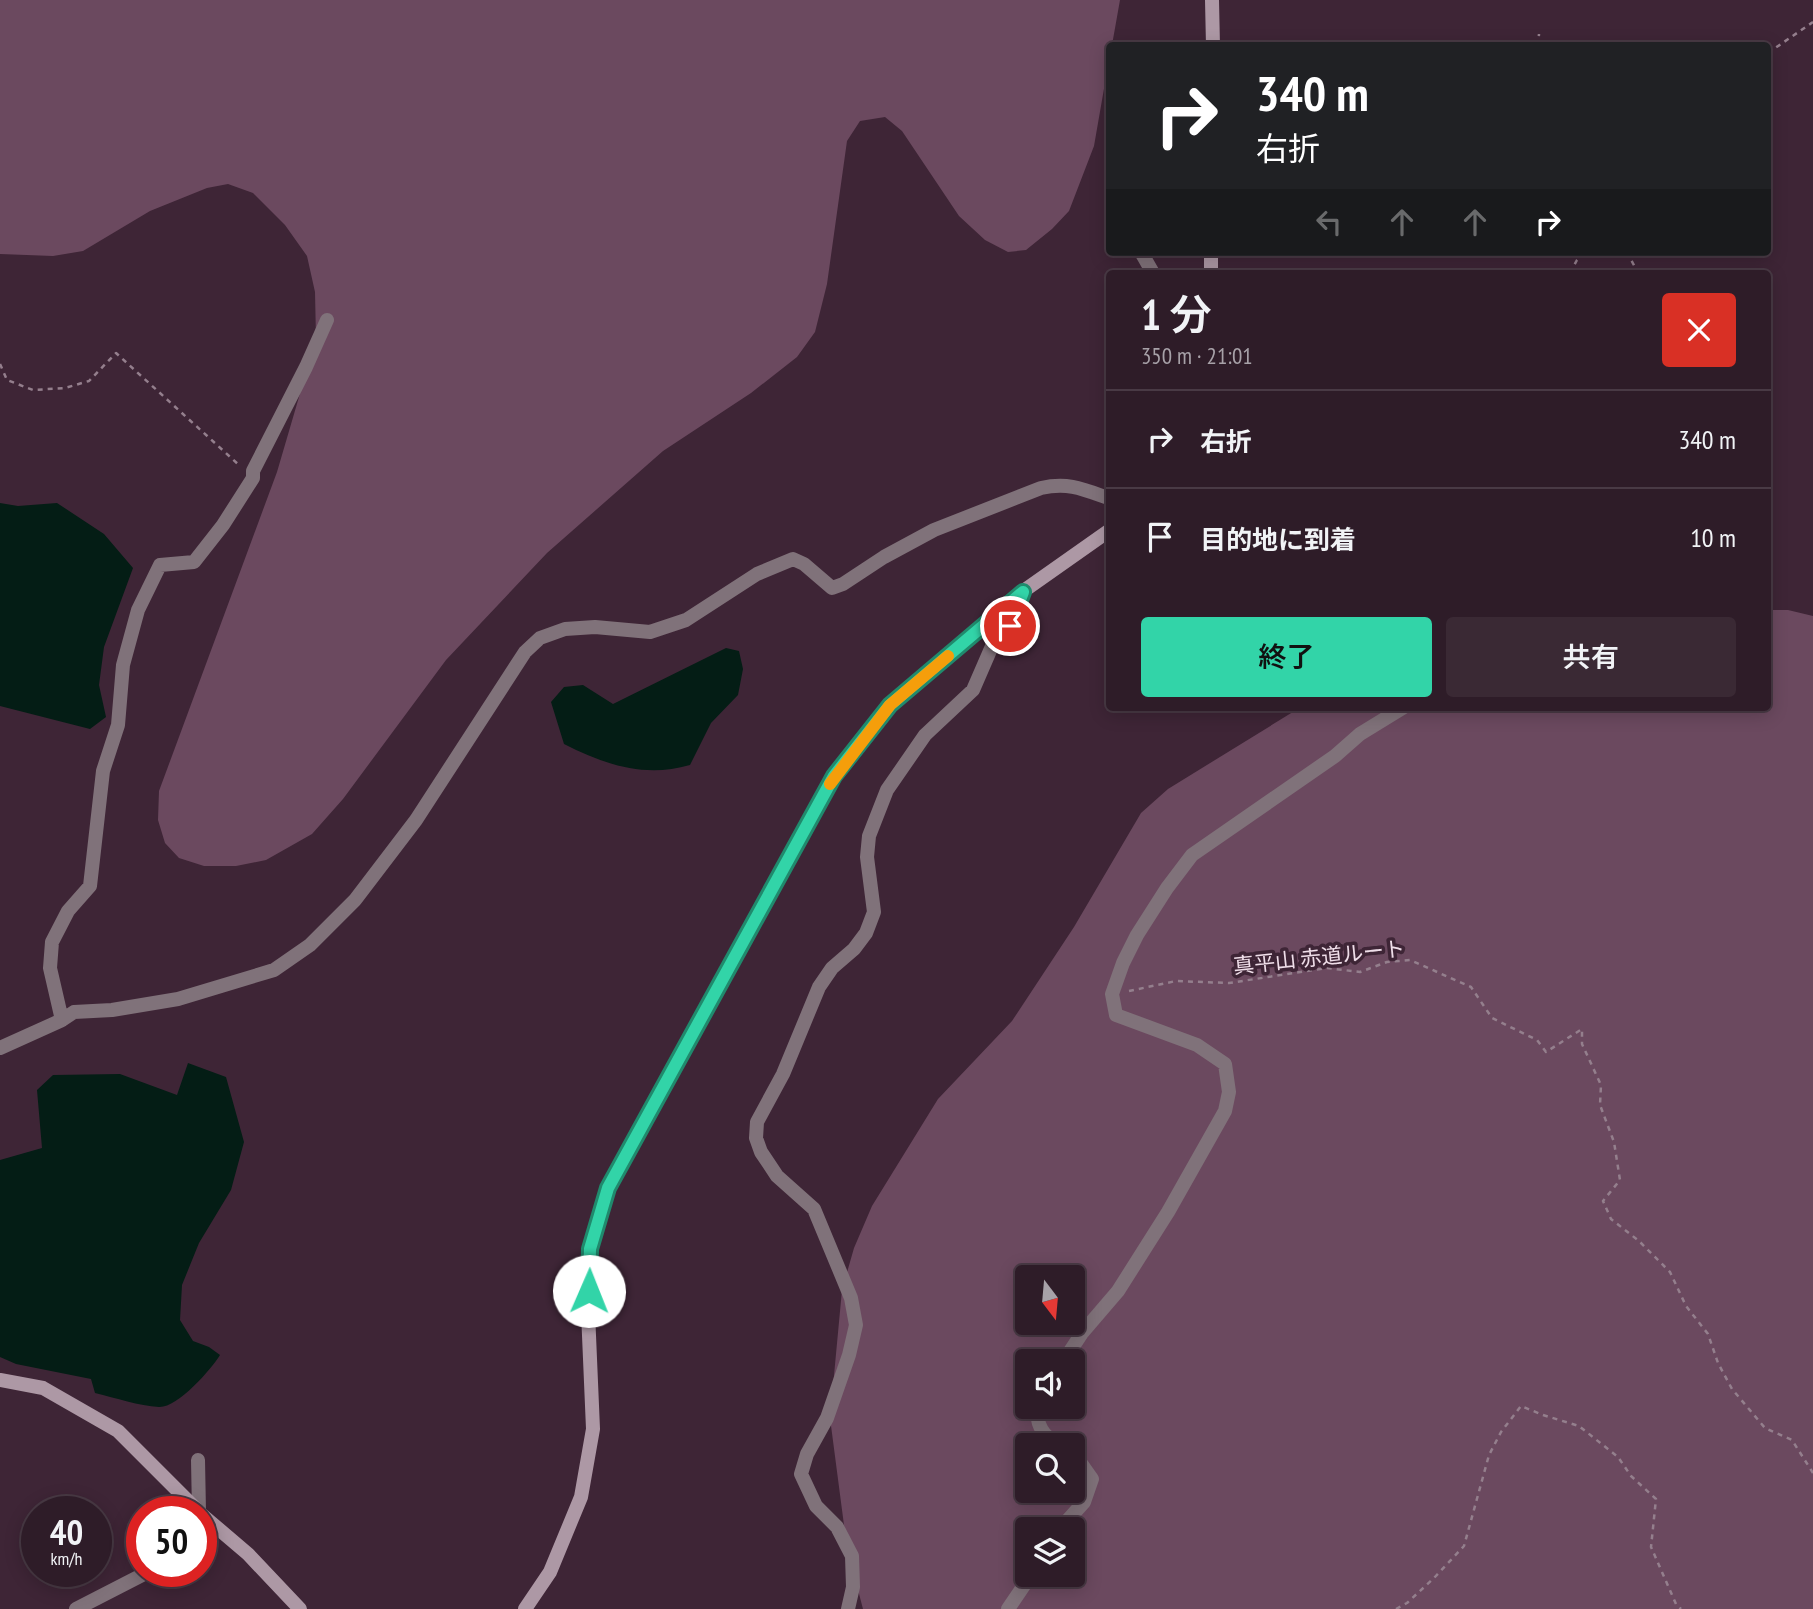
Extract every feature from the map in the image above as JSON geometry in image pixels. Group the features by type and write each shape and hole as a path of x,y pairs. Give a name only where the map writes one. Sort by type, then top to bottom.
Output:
{"main road":[{"path":"1212,0 1213,42"},
{"path":"525,1609 550,1572 581,1497 593,1429 588,1312 590,1249 608,1188 834,776 890,705 1023,592 1106,533"},
{"path":"0,1380 43,1388 118,1431 183,1496"},
{"path":"217,1528 248,1554 300,1609"}],"street":[{"path":"62,1020 50,968 52,942 68,911 90,886 103,771 118,725 123,665 138,610 160,565 194,562 223,525 253,478 253,471 327,320"},
{"path":"0,1048 74,1013 112,1010 190,996 274,970 310,945 355,900 402,839 525,652 540,638 565,629 595,627 650,632 687,620 757,574 793,559 804,564 832,588 844,584 884,557 934,530 1041,488 1059,484 1081,488 1106,497"},
{"path":"848,1609 853,1587 852,1556 837,1527 816,1506 801,1474 807,1454 827,1418 849,1355 856,1325 851,1298 814,1209 777,1176 761,1153 756,1138 757,1122 783,1074 819,987 832,968 866,933 874,912 867,857 869,836 887,790 925,735 973,690 996,637 1010,626 1023,592"},
{"path":"1072,1349 1118,1290 1168,1212 1224,1111 1229,1092 1225,1064 1197,1045 1116,1015 1112,995 1137,934 1192,855 1335,756 1360,734 1397,711"},
{"path":"198,1460 199,1496"},
{"path":"1085,1470 1091,1479 1085,1499"},
{"path":"1071,1517 1083,1503"},
{"path":"76,1609 126,1583"},
{"path":"1008,1609 1023,1587"}],"path":[{"path":"1771,51 1813,22"},
{"path":"1538,42 1539,34"},
{"path":"0,364 7,380 33,390 65,388 89,381 116,353 253,478"},
{"name":"真平山 赤道ルート","path":"1112,995 1176,981 1229,983 1327,968 1360,972 1387,962 1410,960 1471,987 1492,1018 1537,1040 1546,1052 1582,1029 1582,1044 1601,1085 1600,1105 1614,1142 1620,1180 1603,1201 1611,1219 1639,1241 1670,1272 1686,1306 1708,1334 1718,1363 1732,1389 1765,1428 1792,1440 1813,1473"},
{"path":"1396,1609 1407,1603 1434,1578 1464,1546 1489,1455 1521,1406 1579,1426 1618,1457 1631,1476 1656,1499 1651,1547 1676,1604 1681,1609"}],"shaded area":[{"path":"0,0 1120,0 1113,42 1106,42 1106,77 1094,146 1069,211 1052,229 1026,250 1008,252 985,240 959,216 902,131 885,117 860,121 847,141 827,284 815,332 797,357 751,393 663,451 547,553 446,660 343,799 312,834 266,860 236,866 204,866 179,858 165,843 158,820 159,791 277,472 316,339 315,292 307,256 285,225 253,193 228,184 207,188 150,211 83,251 53,256 0,254"},
{"path":"0,503 18,506 57,503 104,534 133,568 104,647 99,685 106,717 90,729 0,706"},
{"path":"1771,610 1788,610 1813,616 1813,1609 863,1609 847,1548 830,1418 842,1290 854,1248 872,1206 938,1099 1012,1021 1074,927 1141,813 1168,789 1295,711 1771,711"},
{"path":"726,648 739,651 743,669 738,695 711,723 690,765 673,769 641,770 595,758 564,744 551,702 564,687 583,685 613,704"},
{"path":"188,1063 226,1077 244,1142 231,1190 199,1243 182,1285 180,1320 193,1341 220,1355 184,1395 166,1406 159,1407 95,1393 91,1379 16,1364 0,1357 0,1160 42,1148 37,1090 53,1075 120,1074 177,1095"}],"slow traffic":[{"path":"830,784 890,705 948,656"}],"route":[{"path":"589,1291 590,1249 608,1188 834,776 890,705 1023,592 1010,626"}]}
